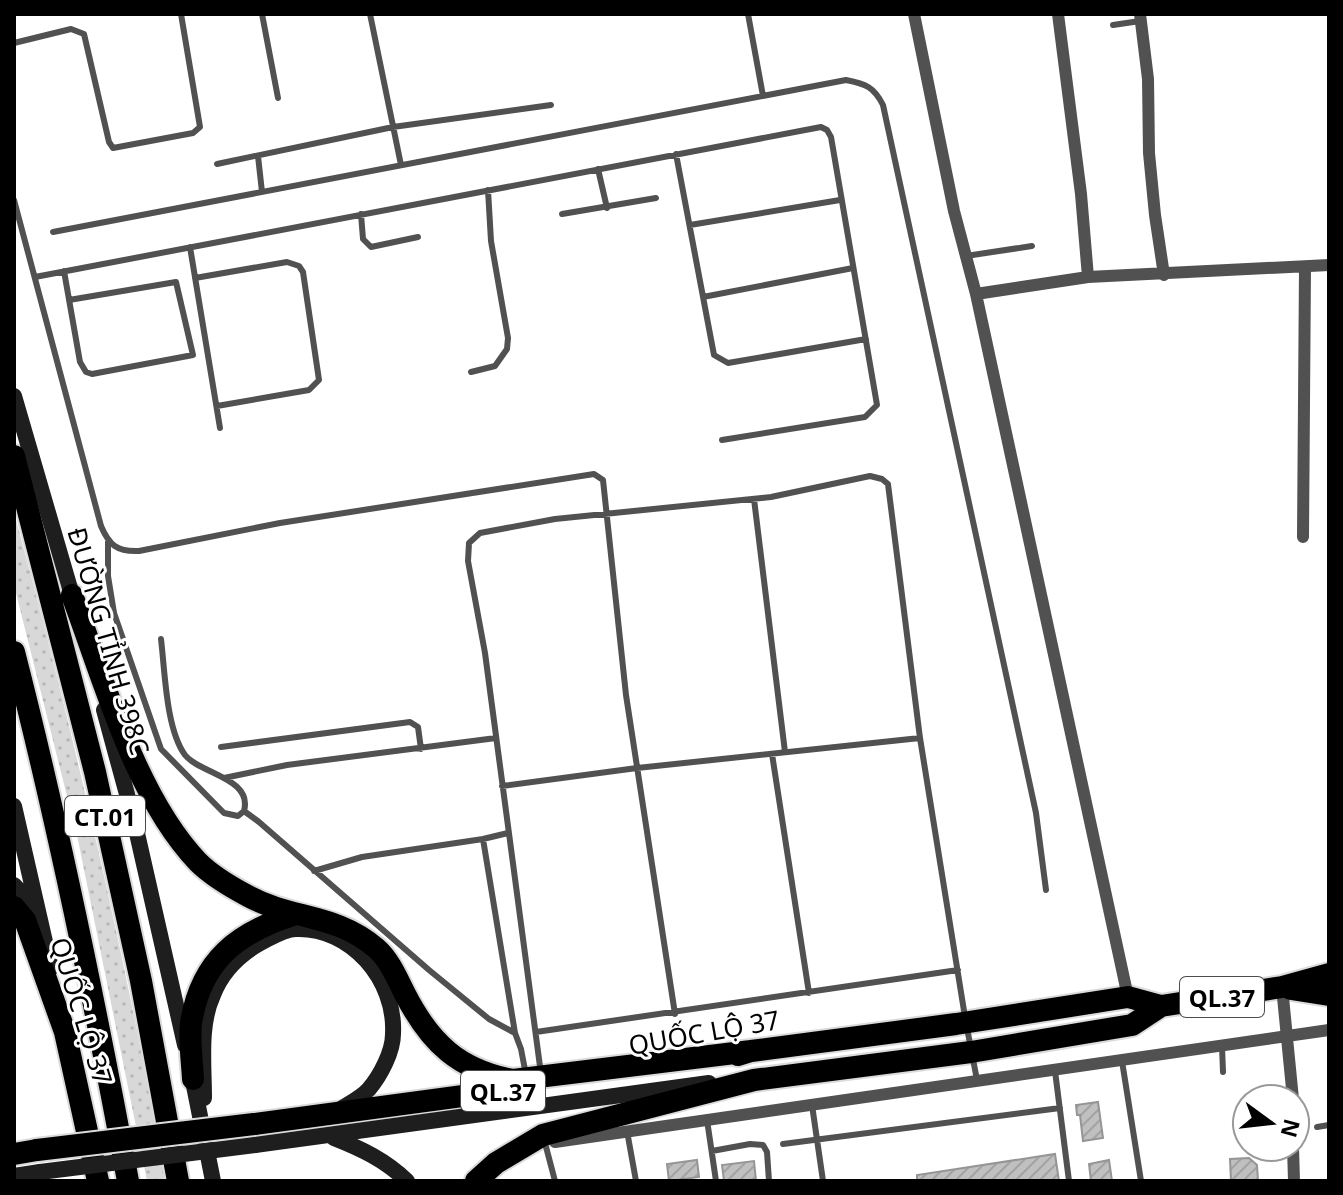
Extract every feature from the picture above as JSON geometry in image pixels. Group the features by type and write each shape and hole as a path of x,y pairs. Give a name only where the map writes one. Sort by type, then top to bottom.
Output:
{"highway":[{"name":"CT.01","path":"14,456 95,772 141,981 178,1181"},
{"path":"72,595 152,797 200,864 253,898 296,914 326,919 355,931 379,951 438,1044 460,1063 486,1075 513,1080 751,1051"},
{"name":"CT.01","path":"14,652 48,784 93,991 128,1181"},
{"name":"QUỐC LỘ 37","path":"14,907 25,920 65,1032 98,1181"},
{"path":"193,1079 191,1026 199,991 217,958 246,933 296,914"},
{"name":"QUỐC LỘ 37","path":"254,1135 335,1113 716,1062 751,1051 1128,997 1161,1006 1282,987 1329,974"},
{"name":"QUỐC LỘ 37","path":"1282,987 1329,995"},
{"path":"1128,997 1132,1025"},
{"name":"QUỐC LỘ 37","path":"476,1181 496,1163 543,1135 754,1080 971,1052 1132,1025 1161,1006"},
{"name":"QL.37","path":"14,1154 38,1161 254,1135"}],"main road":[{"name":"ĐƯỜNG TỈNH 398C","path":"14,396 134,820 213,1181"},
{"path":"14,806 65,1032"},
{"path":"14,885 33,905 48,951"},
{"path":"203,1131 205,1027 212,996 226,971 250,948 294,929 321,932 348,943 369,961 382,983 390,1007 394,1035 384,1064 368,1090 335,1113"},
{"path":"254,1135 328,1136 698,1084 754,1080"},
{"path":"328,1136 361,1148 387,1163 407,1181"},
{"path":"14,1176 38,1161"}],"street":[{"path":"914,14 954,211 976,294 1128,997"},
{"path":"1058,14 1081,194 1088,277"},
{"path":"1140,18 1148,79 1149,153 1164,275"},
{"path":"976,294 1088,277 1329,265"},
{"path":"1303,537 1305,267"},
{"path":"1282,987 1291,1083"},
{"path":"520,1149 1329,1030"}],"lane":[{"path":"14,43 71,29 84,34 113,148 193,133 200,127 181,14"},
{"path":"262,14 278,98"},
{"path":"370,14 401,165"},
{"path":"748,14 763,96"},
{"path":"1113,25 1140,18"},
{"path":"53,232 846,80 866,84 876,92 883,105 1036,813 1046,890"},
{"path":"217,164 393,127 551,105"},
{"path":"35,277 821,127 831,137 877,405 865,417 722,440"},
{"path":"676,154 714,355 728,363 866,339"},
{"path":"258,156 262,192"},
{"path":"598,169 607,208"},
{"path":"471,372 495,366 507,349 508,338 491,241 488,190"},
{"path":"562,214 656,198"},
{"path":"14,200 108,541 108,576 114,613 161,749 224,813 238,816 246,804 239,788 195,765 175,740 161,639"},
{"path":"690,225 840,200"},
{"path":"361,214 363,239 371,247 418,237"},
{"path":"966,256 1032,246"},
{"path":"190,247 220,428"},
{"path":"195,278 287,262 299,266 303,272 319,380 316,385 309,390 217,406"},
{"path":"703,297 853,268"},
{"path":"64,271 69,300 80,362 86,372 92,374 193,355 176,282 69,300"},
{"path":"108,541 125,551 139,551 280,523 594,474 603,480 611,571 637,768 675,1014"},
{"path":"534,1078 536,1032 519,892 508,833 485,653 468,561 469,543 480,533 555,519 754,499 870,476 888,484 920,738 977,1082"},
{"path":"754,499 785,752"},
{"path":"221,747 410,722 418,727 421,749"},
{"path":"224,778 287,765 496,738"},
{"path":"502,786 637,768 920,738"},
{"path":"772,754 809,993"},
{"path":"244,811 429,970 489,1019 515,1033"},
{"path":"314,871 362,857 508,833"},
{"path":"483,839 515,1033 534,1078"},
{"path":"536,1032 958,970"},
{"path":"1222,1046 1223,1072"},
{"path":"1122,1061 1141,1181"},
{"path":"1055,1071 1069,1181"},
{"path":"812,1105 823,1181"},
{"path":"783,1144 1060,1108"},
{"path":"707,1120 716,1181"},
{"path":"1317,1127 1329,1125"},
{"path":"627,1131 636,1181"},
{"path":"545,1143 555,1181"},
{"path":"712,1151 750,1144 763,1145 767,1152 769,1181"}],"shaded area":[{"path":"14,512 97,845 166,1181 147,1181 78,840 14,585"}],"building":[{"path":"1098,1102 1103,1138 1083,1141 1076,1105"},
{"path":"1055,1154 1059,1181 917,1181 917,1175"},
{"path":"1230,1159 1231,1163 1255,1163 1258,1181 1231,1181"},
{"path":"697,1160 699,1177 669,1181 667,1164"},
{"path":"1109,1160 1112,1181 1091,1181 1089,1164"},
{"path":"754,1161 756,1181 724,1181 722,1165"}]}
